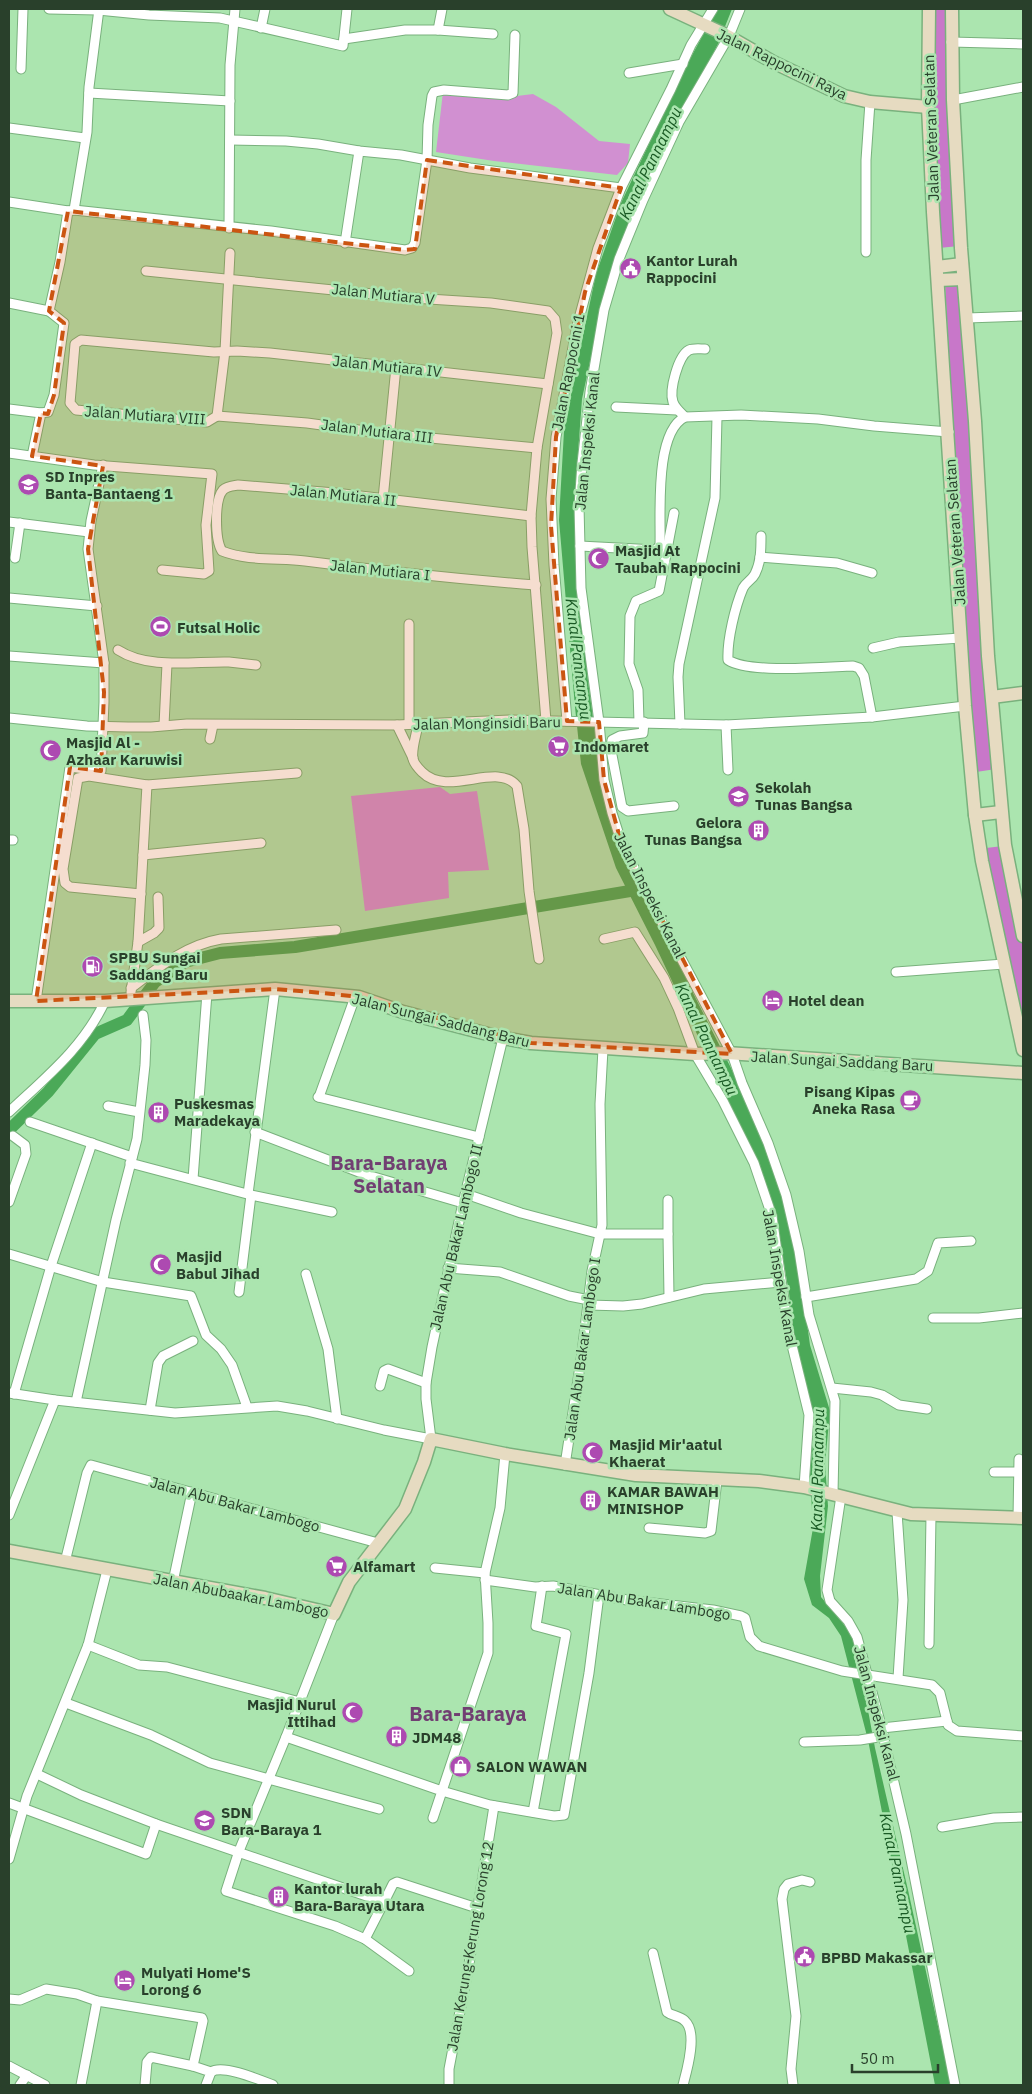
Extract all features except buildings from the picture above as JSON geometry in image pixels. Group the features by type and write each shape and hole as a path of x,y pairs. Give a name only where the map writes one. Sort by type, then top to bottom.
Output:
{"main road":[{"name":"Jalan Rappocini Raya","path":"670,9 727,35 773,62 844,96 870,102 928,107"},
{"name":"Jalan Veteran Selatan","path":"929,9 928,107 965,706 975,815 982,861 1023,1050"},
{"name":"Jalan Veteran Selatan","path":"952,9 952,100 992,697 1005,845 1023,936"},
{"path":"937,267 962,264"},
{"path":"938,280 963,279"},
{"path":"992,697 1023,693"},
{"path":"975,815 1001,812"},
{"name":"Jalan Sungai Saddang Baru","path":"9,1001 105,1001 133,994 176,995 275,989 355,997 403,1012 503,1038 531,1043 603,1049 730,1054 1023,1073"},
{"path":"431,1439 505,1454 636,1475 759,1481 807,1488 897,1512 1020,1518"},
{"name":"Jalan Abubaakar Lambogo","path":"9,1551 265,1598 334,1614 350,1582 405,1508 424,1462 431,1439"}],"street":[{"path":"20,69 23,9"},
{"path":"49,9 98,9 233,20 343,46 347,9"},
{"path":"49,311 86,138 88,93 98,9"},
{"path":"229,228 230,65 235,9"},
{"path":"261,28 265,9"},
{"path":"438,30 442,9"},
{"name":"Jalan Rappocini 1","path":"568,721 561,664 551,526 551,499 556,437 585,292 598,248 621,188 691,45 713,9"},
{"name":"Jalan Inspeksi Kanal","path":"740,9 679,122 628,235 611,283 601,327 585,428 579,506 581,588 604,780 620,838 642,886 730,1054 768,1144 786,1195 817,1346 832,1388 836,1414 834,1494 827,1590 830,1600 853,1629 866,1674 906,1834 955,2085"},
{"path":"344,39 405,30 493,34"},
{"path":"9,202 71,211 271,232 405,250 414,246 427,155 431,103 434,92 444,90 508,95 513,93 515,35"},
{"path":"951,42 1023,44"},
{"path":"629,73 683,64"},
{"path":"952,100 1023,87"},
{"path":"88,93 230,101"},
{"path":"866,252 866,160 870,102"},
{"path":"9,128 86,138"},
{"path":"230,140 286,141 359,151 427,155 470,168 621,188"},
{"path":"345,243 359,151"},
{"path":"217,416 225,351 230,253"},
{"name":"Jalan Mutiara V","path":"146,271 548,311 553,315 556,326 553,364 548,384"},
{"path":"9,303 49,311 64,323 50,409 48,412 41,413 9,409"},
{"path":"967,318 1023,316"},
{"name":"Jalan Mutiara IV","path":"72,408 70,403 75,344 78,341 295,356 548,384"},
{"path":"685,417 677,410 672,395 680,361 689,350 705,349"},
{"path":"383,499 396,367"},
{"path":"546,721 531,516 538,448 548,384"},
{"name":"Jalan Mutiara VIII","path":"72,408 76,410 207,422 217,416"},
{"path":"616,408 677,410"},
{"path":"32,456 41,413"},
{"path":"580,546 656,550 660,545 660,474 664,453 672,432 679,420 685,417 741,415 818,419 949,432"},
{"name":"Jalan Mutiara III","path":"217,416 307,423 388,434 538,448"},
{"path":"680,724 679,664 715,498 717,417"},
{"path":"9,453 103,465 212,474 206,525 208,571 204,574 162,570"},
{"path":"36,1001 70,767 101,771 104,663 88,548 89,532 103,465"},
{"name":"Jalan Mutiara II","path":"225,552 220,548 216,523 219,496 225,488 230,486 273,488 531,516"},
{"path":"674,513 659,591 636,601 630,616 629,664 638,690 638,711 643,733 620,736 612,740 611,750 622,807 628,810 674,806"},
{"path":"9,522 89,532"},
{"path":"14,558 20,523"},
{"path":"762,536 760,557 755,574 743,587 730,638 728,660 739,664 768,667 853,666 860,668 864,676 872,717"},
{"name":"Jalan Mutiara I","path":"225,552 251,558 278,558 406,573 536,585"},
{"path":"760,557 837,563 872,572"},
{"path":"9,598 97,606"},
{"path":"409,624 414,724 413,758"},
{"path":"873,648 898,642 961,638"},
{"path":"118,650 129,656 166,664 230,662 256,666"},
{"path":"9,656 104,663"},
{"path":"164,725 166,664"},
{"name":"Jalan Monginsidi Baru","path":"9,718 103,727 151,727 164,725 397,725 546,721 726,725 872,717 965,706"},
{"path":"210,739 213,725"},
{"path":"397,725 418,768 429,779 456,782 502,777 515,784 518,790 524,828 529,891 540,958"},
{"path":"726,725 728,770"},
{"path":"141,894 70,886 64,882 63,869 78,778 89,776 147,785 297,773"},
{"path":"133,994 138,942 147,785"},
{"path":"143,855 261,843"},
{"path":"138,942 154,934 159,928 158,897"},
{"path":"133,994 180,953 204,942 336,930"},
{"name":"Jalan Inspeksi Kanal","path":"604,939 632,932 638,934 678,1008 698,1054 754,1163 772,1216 791,1347 810,1416 807,1488"},
{"path":"896,972 1004,964"},
{"path":"239,1292 255,1132 275,989"},
{"path":"193,1179 207,993"},
{"path":"355,997 318,1097 479,1138"},
{"path":"9,1112 74,1049 96,1021 105,1001"},
{"path":"76,1402 137,1139 145,1065 146,1040 143,1015"},
{"name":"Jalan Abu Bakar Lambogo II","path":"431,1439 426,1383 437,1315 503,1038"},
{"path":"600,1234 602,1206 600,1104 603,1049"},
{"path":"108,1106 140,1112"},
{"path":"30,1122 92,1143 131,1160 193,1179 332,1212"},
{"path":"255,1132 367,1175 600,1234 668,1234"},
{"path":"9,1202 26,1154 25,1145 13,1136"},
{"path":"92,1143 51,1266 12,1393 55,1400 190,1413 247,1407 286,1407 431,1439"},
{"path":"668,1200 669,1297"},
{"name":"Jalan Abu Bakar Lambogo I","path":"565,1464 592,1271 600,1234"},
{"path":"806,1297 916,1279 928,1271 938,1244 971,1241"},
{"path":"9,1254 103,1282 191,1296 206,1335 221,1349 232,1365 247,1407"},
{"path":"448,1268 500,1272 589,1303 623,1306 642,1304 711,1288 781,1282"},
{"path":"306,1274 328,1349 337,1419"},
{"path":"933,1318 979,1318 1023,1313"},
{"path":"150,1410 158,1363 163,1356 193,1341"},
{"path":"380,1386 384,1371 388,1369 426,1383"},
{"path":"832,1388 871,1392 882,1395 899,1405 927,1409"},
{"path":"9,1515 55,1400"},
{"path":"433,1818 488,1653 485,1577 500,1508 505,1454"},
{"path":"1019,1459 1020,1518"},
{"name":"Jalan Abu Bakar Lambogo","path":"65,1562 87,1473 90,1466 93,1465 378,1543"},
{"path":"994,1472 1019,1472"},
{"path":"649,1528 705,1533 711,1531 717,1480"},
{"path":"173,1582 192,1492"},
{"path":"897,1512 903,1600 898,1678"},
{"path":"929,1644 931,1515"},
{"name":"Jalan Abu Bakar Lambogo","path":"435,1568 542,1586 553,1586 627,1600 713,1610 741,1616 745,1618 752,1640 759,1646 842,1671 866,1674"},
{"path":"9,1859 36,1774 88,1645 107,1570"},
{"path":"532,1812 566,1634 536,1626 542,1586"},
{"path":"286,1738 442,1791 494,1806 560,1816 566,1811 589,1673 599,1595"},
{"path":"334,1614 286,1738 239,1851 226,1891 335,1926 365,1939 409,1971"},
{"path":"88,1645 139,1665 167,1667 300,1702"},
{"path":"866,1674 898,1678 937,1688 947,1721 951,1728 956,1731 1023,1736"},
{"path":"66,1703 151,1735 210,1763 378,1809"},
{"path":"804,1742 860,1740 947,1721"},
{"path":"36,1774 81,1795 156,1824 384,1902"},
{"path":"9,1803 146,1854 156,1824"},
{"name":"Jalan Kerung-Kerung Lorong 12","path":"449,2085 450,2069 494,1806"},
{"path":"942,1827 994,1818 1023,1817"},
{"path":"792,2085 791,2069 796,2016 786,1945 782,1894 786,1885 792,1882 802,1880 810,1882"},
{"path":"365,1939 393,1884 397,1882 477,1908"},
{"path":"653,1953 667,2012 686,2022 689,2029 690,2054 683,2085"},
{"path":"9,1999 20,2000 46,1989 77,1994 97,2001 202,2018 203,2022 193,2066"},
{"path":"80,2085 97,2001"},
{"path":"145,2085 147,2062 151,2058 193,2066 212,2072"},
{"path":"9,2066 44,2085"},
{"path":"206,2085 212,2072 218,2068 274,2085"},
{"path":"20,2085 27,2075"}],"highlighted area":[{"path":"427,160 621,188 585,292 556,437 551,526 567,721 599,722 604,780 620,838 732,1054 531,1043 359,997 275,989 36,1001 70,767 101,771 104,692 88,549 103,466 32,456 41,413 48,414 54,395 64,323 49,311 68,211 405,250 415,249"}],"shaded area":[{"path":"933,9 950,9 959,246 939,248 929,109"},
{"path":"443,92 517,96 533,94 556,107 599,141 630,144 628,163 617,175 494,161 436,152"},
{"path":"961,280 996,769 976,772 969,705 945,283"},
{"path":"440,787 450,794 477,791 489,870 448,872 449,898 365,911 351,796"},
{"path":"1003,846 1023,948 1023,1025 986,862 986,848"}],"water":[{"name":"Kanal Pannampu","path":"717,9 732,9 718,44 638,197 605,291 582,399 574,507 580,546 577,578 588,681 601,777 612,823 731,1068 769,1153 787,1210 797,1252 810,1345 830,1411 825,1464 828,1506 820,1576 821,1597 850,1632 857,1651 875,1748 951,2085 935,2085 868,1740 841,1636 829,1618 812,1605 804,1579 813,1528 810,1475 815,1420 793,1332 789,1293 777,1223 761,1170 655,945 616,868 581,764 559,520 564,431 596,274 621,203 684,70"}],"waterway":[{"path":"9,1130 48,1092 95,1034 127,1020 155,982 185,962 220,953 295,947 636,890"}],"place":[{"name":"Kantor Lurah Rappocini","path":"630,269"},
{"name":"SD Inpres Banta-Bantaeng 1","path":"29,485"},
{"name":"Masjid At Taubah Rappocini","path":"599,559"},
{"name":"Futsal Holic","path":"161,627"},
{"name":"Indomaret","path":"558,746"},
{"name":"Masjid Al - Azhaar Karuwisi","path":"50,751"},
{"name":"Sekolah Tunas Bangsa","path":"739,796"},
{"name":"Gelora Tunas Bangsa","path":"758,831"},
{"name":"SPBU Sungai Saddang Baru","path":"93,966"},
{"name":"Hotel dean","path":"772,1000"},
{"name":"Pisang Kipas Aneka Rasa","path":"911,1100"},
{"name":"Puskesmas Maradekaya","path":"158,1112"},
{"name":"Masjid Babul Jihad","path":"160,1265"},
{"name":"Masjid Mir'aatul Khaerat","path":"593,1453"},
{"name":"KAMAR BAWAH MINISHOP","path":"591,1500"},
{"name":"Alfamart","path":"337,1566"},
{"name":"Masjid Nurul Ittihad","path":"352,1713"},
{"name":"JDM48","path":"396,1737"},
{"name":"SALON WAWAN","path":"460,1766"},
{"name":"SDN Bara-Baraya 1","path":"205,1821"},
{"name":"Kantor lurah Bara-Baraya Utara","path":"278,1897"},
{"name":"BPBD Makassar","path":"805,1957"},
{"name":"Mulyati Home'S Lorong 6","path":"125,1981"}],"district":[{"name":"Bara-Baraya Selatan","path":"389,1174"},
{"name":"Bara-Baraya","path":"468,1713"}]}
